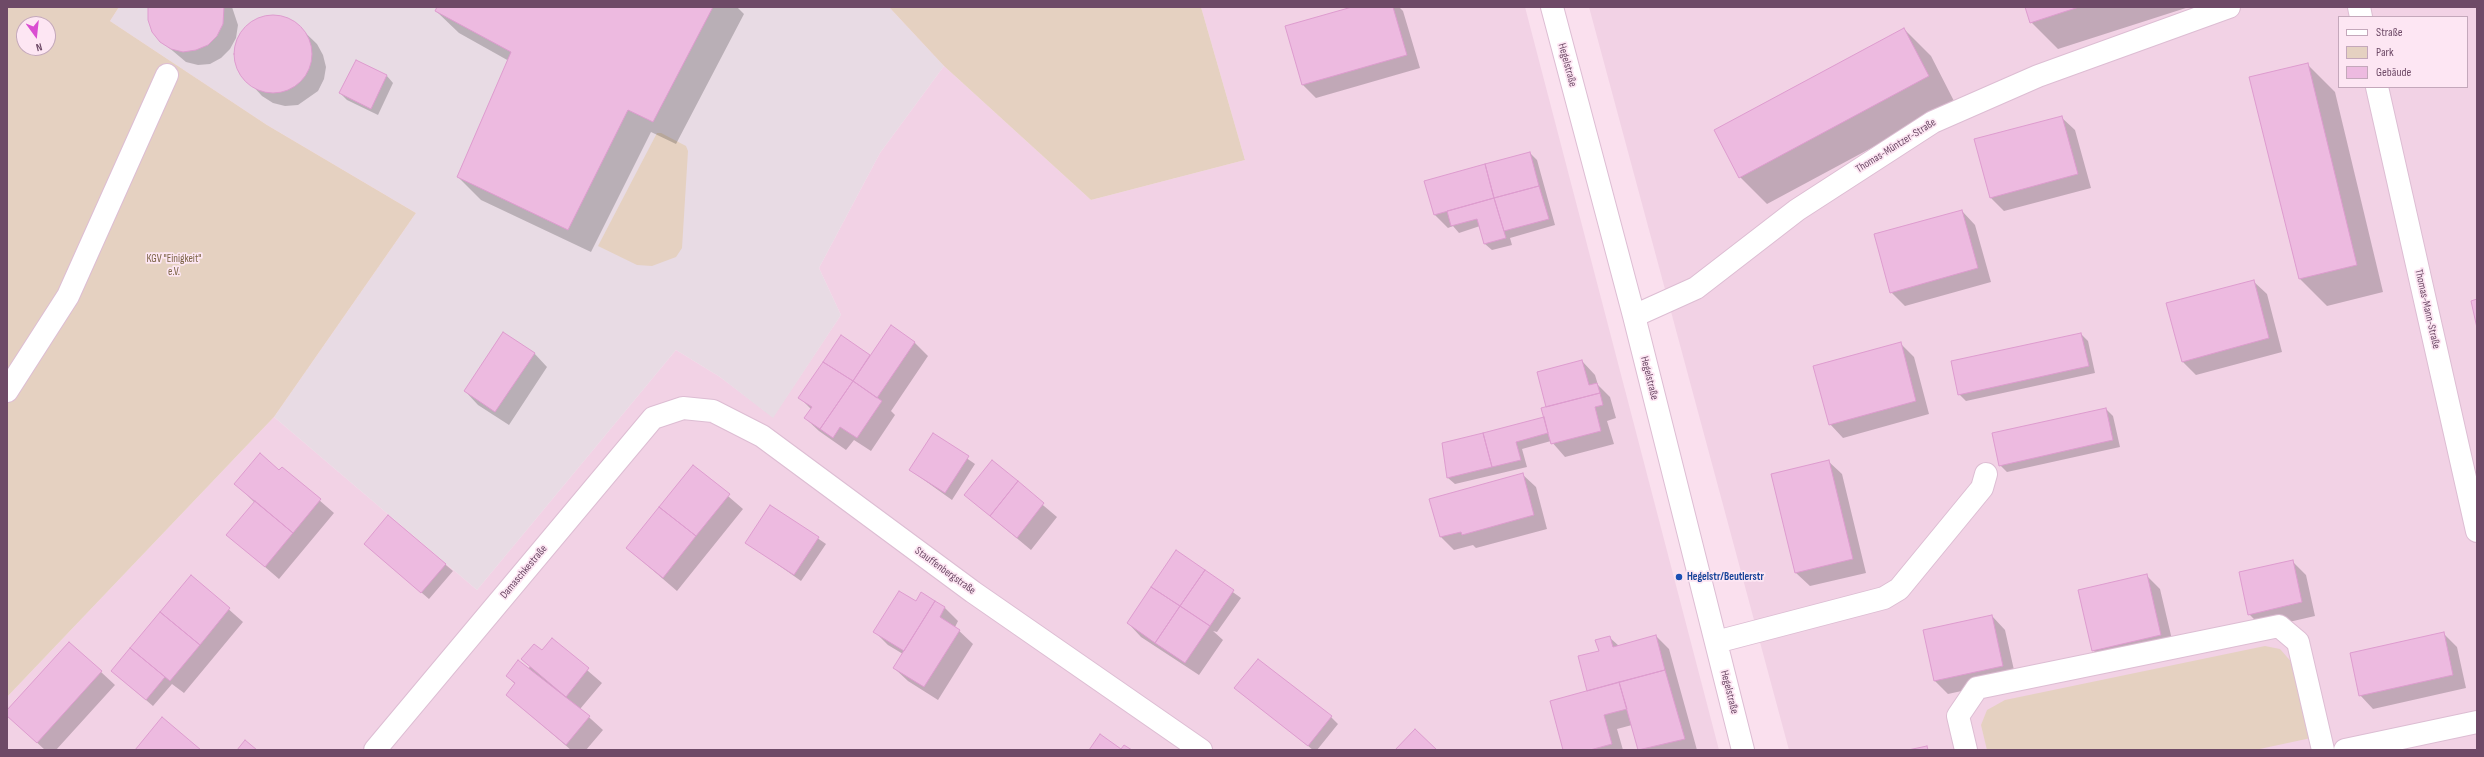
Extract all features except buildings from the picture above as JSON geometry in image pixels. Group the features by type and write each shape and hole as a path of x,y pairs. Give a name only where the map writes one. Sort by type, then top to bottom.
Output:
{"street":[{"name":"Hegelstraße","path":"1552,7 1634,316 1743,750"},
{"name":"Thomas-Müntzer-Straße","path":"1634,316 1696,288 1798,210 1933,122 2038,76 2229,7"},
{"path":"7,391 68,296 167,75"},
{"name":"Thomas-Mann-Straße","path":"2377,88 2477,531"},
{"name":"Damaschkestraße","path":"374,750 653,418 683,408"},
{"name":"Stauffenbergstraße","path":"683,408 713,411 762,436 973,592 1201,750"},
{"path":"1716,642 1889,595 1899,588 1982,488 1986,474"},
{"path":"1966,750 1958,716 1977,688 2279,626 2298,642 2323,750"},
{"path":"2345,750 2477,722"}],"shaded area":[{"path":"119,7 889,7 944,66 880,153 819,268 841,315 773,418 720,377 676,350 477,590 274,417 416,213 267,125 110,21"},
{"path":"1201,7 1525,7 1719,750 7,750 7,697 274,417 477,590 676,350 720,377 773,417 841,315 819,268 880,153 944,66 1091,200 1245,160"},
{"path":"1589,7 2477,7 2477,750 1789,750"}],"green space":[{"name":"KGV \"Einigkeit\" e.V.","path":"7,7 119,7 110,21 267,125 416,213 274,417 7,697"},
{"path":"889,7 1201,7 1245,160 1091,200 944,66"},
{"path":"657,133 661,133 686,146 688,151 682,248 676,257 652,266 637,265 598,246"},
{"path":"2265,646 2280,649 2294,665 2311,738 2255,750 1987,750 1981,725 1987,710 2005,700"}],"place":[{"name":"Hegelstr/Beutlerstr","path":"1679,577"}]}
